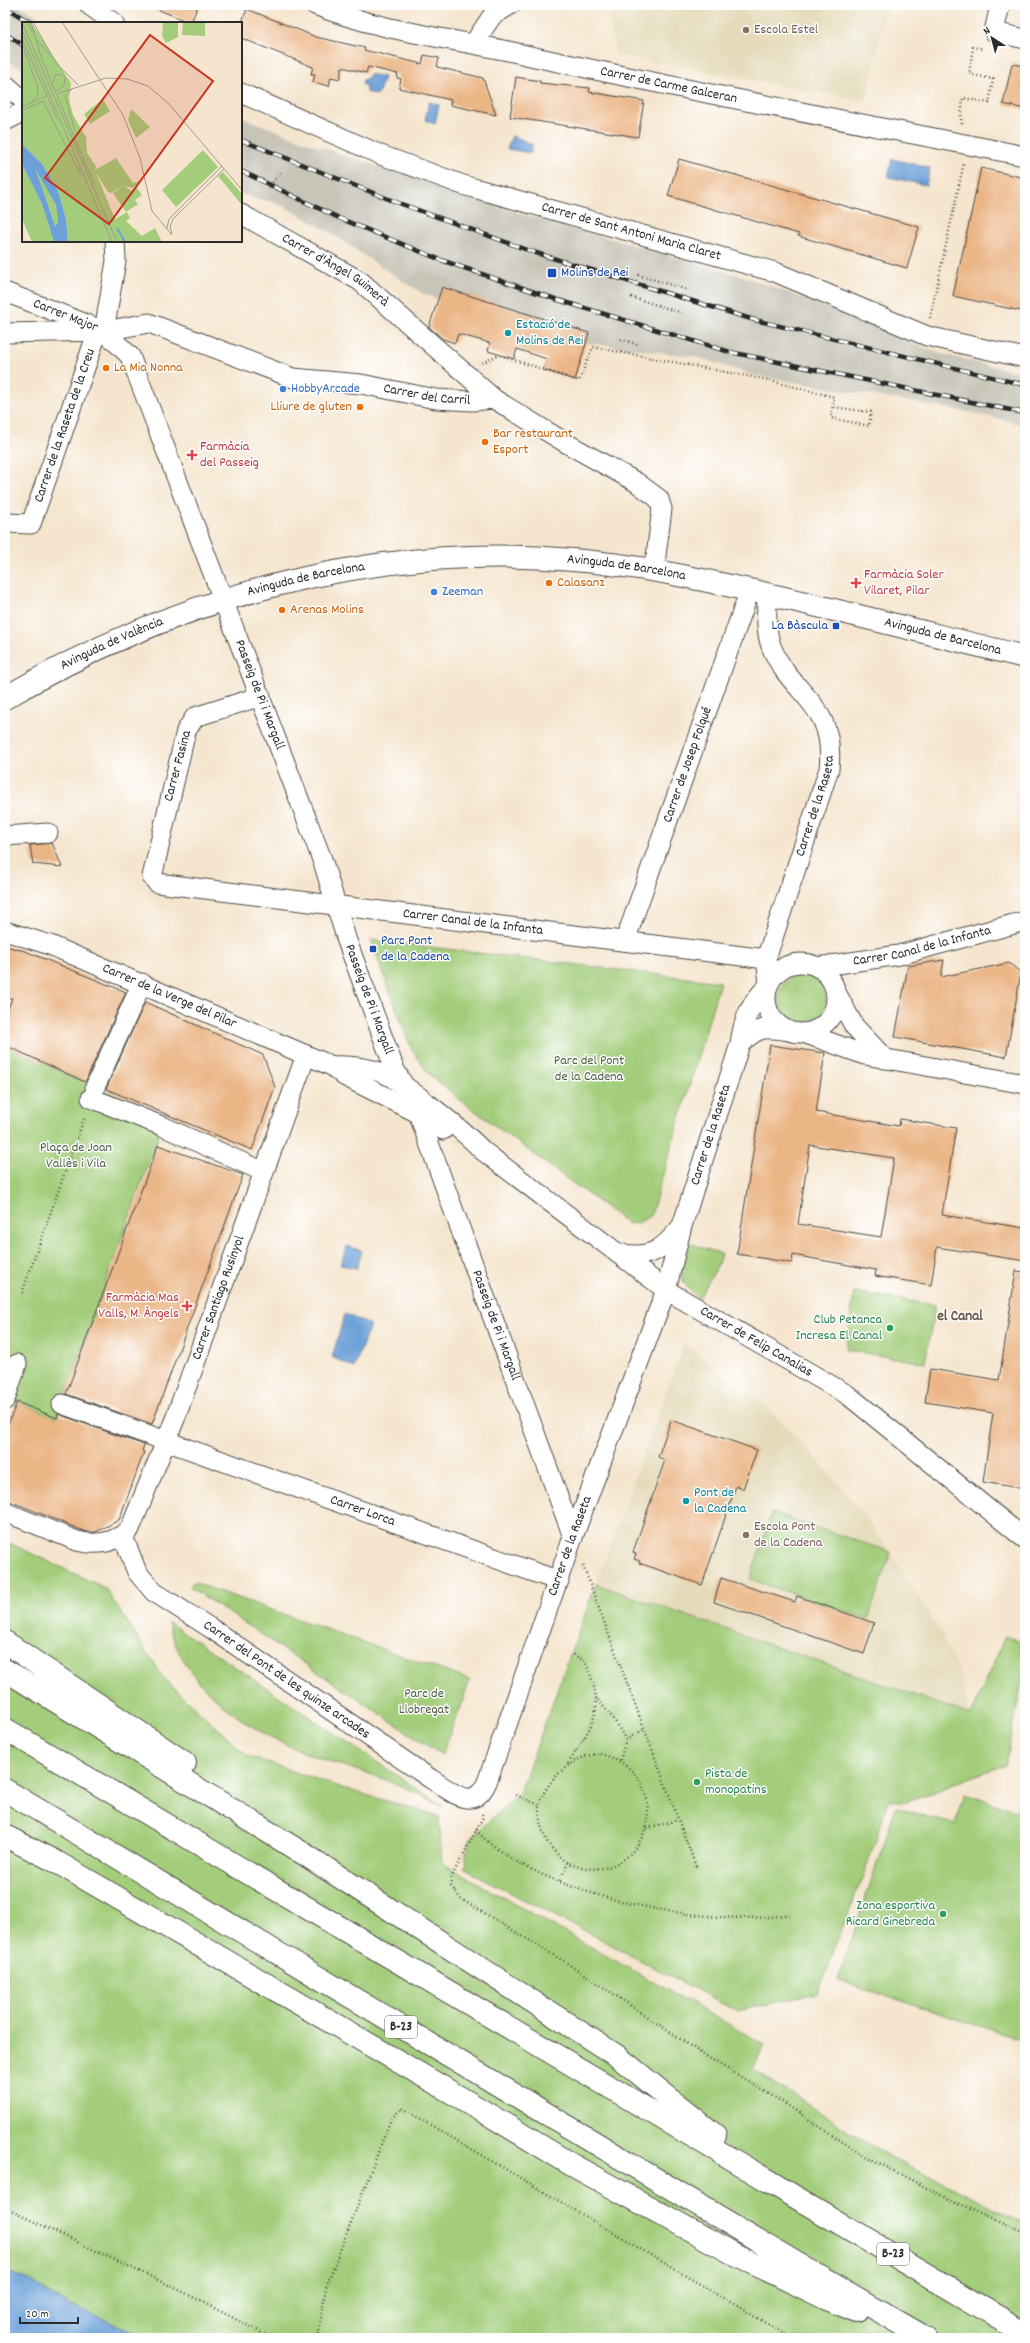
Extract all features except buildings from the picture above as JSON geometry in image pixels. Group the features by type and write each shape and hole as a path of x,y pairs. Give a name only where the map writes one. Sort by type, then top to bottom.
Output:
{"main road":[{"name":"Avinguda de Barcelona","path":"224,599 322,574 380,564 484,556 574,560 654,571 759,592 1025,657"},
{"name":"Avinguda de València","path":"5,698 51,671 97,648 163,620 224,599"},
{"path":"5,1642 198,1772 304,1854"},
{"path":"5,1670 304,1854 617,2056 761,2175"},
{"name":"B-23","path":"5,1729 1025,2332"},
{"name":"B-23","path":"5,1790 789,2259 923,2336"},
{"path":"5,1836 53,1860 473,2105 572,2165 730,2252 827,2299 923,2336"}],"street":[{"path":"89,5 113,22"},
{"name":"Carrer de Carme Galceran","path":"315,5 383,26 474,43 652,83 1025,156"},
{"path":"474,43 492,16 510,5"},
{"path":"1000,5 994,32 1025,39"},
{"path":"5,83 22,92"},
{"path":"5,83 22,99"},
{"name":"Carrer de Sant Antoni Maria Claret","path":"242,92 381,155 464,185 775,272 927,336 1025,358"},
{"path":"5,121 22,112"},
{"name":"Carrer d'Àngel Guimerà","path":"242,215 360,282 423,335 494,399"},
{"path":"104,331 115,268 115,242"},
{"name":"Carrer Major","path":"5,292 104,331"},
{"name":"Carrer del Carril","path":"5,334 104,331 149,323 293,378 361,384 436,399 472,401 494,399"},
{"name":"Carrer de la Raseta de la Creu","path":"5,523 31,524 95,339 104,331"},
{"name":"Passeig de Pi i Margall","path":"104,331 130,356 261,696 323,862 347,941 398,1078"},
{"path":"494,399 566,443 636,482 659,499 662,509 654,571"},
{"name":"Carrer de Josep Folqué","path":"625,940 759,592"},
{"name":"Carrer de la Raseta","path":"759,592 771,646 777,658 820,713 828,732 831,749 829,769 766,959"},
{"name":"Carrer Fasina","path":"157,883 152,877 186,731 195,717 261,696"},
{"path":"5,836 48,833"},
{"name":"Carrer Canal de la Infanta","path":"157,883 336,907 625,940 766,959"},
{"name":"Carrer Canal de la Infanta","path":"817,967 899,954 1025,921"},
{"name":"Carrer de la Verge del Pilar","path":"5,931 50,945 332,1066 352,1080 418,1113"},
{"path":"766,959 768,985 766,1000 770,1012 780,1024 798,1032 865,1055 1025,1084"},
{"path":"768,985 778,971 787,966 807,963 817,967 832,982 854,1026 885,1059"},
{"path":"142,984 93,1092 162,1126 264,1172"},
{"name":"Carrer de la Raseta","path":"474,1799 480,1795 488,1782 573,1537 666,1290 659,1268 682,1226 740,1044 746,1016 756,999 768,985"},
{"path":"740,1044 750,1034 765,1027 798,1032 815,1030 825,1024 832,1015 836,1004 836,992"},
{"name":"Carrer Santiago Rusinyol","path":"123,1536 135,1521 166,1441 306,1055"},
{"name":"Carrer de la Verge del Pilar","path":"332,1066 346,1065 359,1067 398,1078"},
{"path":"352,1080 370,1078 385,1085 398,1078"},
{"name":"Carrer de Felip Canalias","path":"398,1078 463,1130 483,1151 666,1290 848,1395 1025,1539"},
{"name":"Passeig de Pi i Margall","path":"418,1113 573,1537"},
{"name":"Carrer de Felip Canalias","path":"418,1113 454,1138 483,1151"},
{"name":"Carrer de la Raseta","path":"617,1253 639,1257 650,1253 671,1240 682,1226"},
{"path":"5,1400 17,1364"},
{"name":"Carrer Lorca","path":"62,1404 559,1581"},
{"path":"5,1512 77,1541 89,1544 108,1542 123,1536"},
{"name":"Carrer del Pont de les quinze arcades","path":"123,1536 137,1572 154,1592 212,1629 431,1779 462,1798 474,1799"}],"path":[{"path":"928,324 968,144 961,118 963,98 989,103 993,79 969,74 973,47 991,51"},
{"path":"268,189 281,171"},
{"path":"638,275 688,290"},
{"path":"631,297 682,313"},
{"path":"617,338 640,345"},
{"path":"499,355 579,381 593,347 763,379 834,397 831,418 869,426 871,412 833,407"},
{"path":"22,1293 93,1092"},
{"path":"573,1537 697,1868"},
{"path":"571,1653 585,1661 598,1699 613,1718 626,1740"},
{"path":"567,1766 593,1719 598,1699"},
{"path":"620,1760 626,1740 644,1729"},
{"path":"593,1754 600,1754 620,1760 636,1773 644,1786 647,1800 647,1828 631,1853 602,1869 580,1867 562,1859 547,1842 543,1832 540,1805 554,1779 567,1766 580,1758 593,1754"},
{"path":"516,1796 540,1805"},
{"path":"647,1828 678,1820"},
{"path":"791,1914 756,1918 691,1915 649,1908 560,1881 508,1854 484,1839 476,1830 451,1878 451,1886 461,1899 471,1906 575,1968 701,2053 784,2103 858,2152 940,2195 1025,2234"},
{"path":"560,1881 568,1862"},
{"path":"318,2338 326,2287 391,2119 402,2108 791,2338"},
{"path":"5,2208 179,2290 272,2338"}],"shaded area":[{"path":"5,5 18,5 46,22 22,22 22,69 5,59"},
{"name":"Escola Estel","path":"605,5 887,5 866,101 616,55"},
{"path":"242,117 317,146 526,215 743,276 838,311 937,353 1025,374 1025,425 963,411 753,375 696,357 550,338 467,313 422,293 330,232 287,208 270,201 254,199 242,193"},
{"name":"Escola Pont de la Cadena","path":"684,1343 768,1408 817,1459 866,1518 890,1551 937,1626 959,1672 971,1715 596,1584"}],"green space":[{"name":"Parc del Pont de la Cadena","path":"371,940 720,982 651,1215 637,1224 627,1223 463,1102 429,1074 411,1048"},
{"path":"802,975 811,977 819,982 824,990 826,999 824,1008 819,1016 811,1021 802,1023 793,1021 785,1016 780,1008 778,999 780,990 785,982 793,977"},
{"name":"Plaça de Joan Vallès i Vila","path":"5,1045 95,1087 167,1116 162,1126 57,1418 5,1397"},
{"path":"686,1242 721,1254 717,1267 699,1298 691,1291 682,1279 681,1266"},
{"name":"Club Petanca Incresa El Canal","path":"854,1292 935,1305 925,1363 846,1350"},
{"path":"772,1513 891,1552 868,1619 750,1579"},
{"path":"5,1541 105,1588 164,1679 248,1756 345,1789 439,1816 442,1863 765,2045 752,2069 890,2157 1025,2223 1025,2338 145,2338 56,2298 30,2281 5,2271"},
{"name":"Parc de Llobregat","path":"193,1582 470,1680 442,1755 190,1587"},
{"path":"596,1584 971,1715 1005,1636 1025,1644 1025,1665 1006,1764 907,1802 889,1800 868,1863 817,1993 738,2011 465,1869 467,1845 473,1836 520,1792"},
{"path":"168,1622 444,1807 417,1793 371,1774 323,1760 291,1747 245,1722 224,1706 205,1688 189,1669 176,1646"},
{"name":"Zona esportiva Ricard Ginebreda","path":"1025,1784 1025,2041 838,1980 896,1807 955,1825 965,1794 1016,1811"}],"water":[{"path":"369,74 384,77 378,95 366,92 366,87 362,84 363,80 368,78"},
{"path":"429,102 439,105 435,124 425,120"},
{"path":"512,136 532,144 531,153 507,149"},
{"path":"892,159 930,168 926,185 888,177"},
{"path":"347,1246 362,1251 357,1268 340,1265"},
{"path":"345,1314 370,1325 354,1368 332,1357"},
{"path":"5,2271 30,2281 56,2298 145,2338 5,2338"}],"railway":[{"path":"5,7 29,22"},
{"path":"5,34 22,44"},
{"path":"242,140 396,202 533,252 751,319 1025,385"},
{"path":"242,171 339,218 441,260 558,300 730,352 1025,413"}],"place":[{"name":"Escola Estel","path":"746,30"},
{"name":"Molins de Rei","path":"552,273"},
{"name":"Estació de Molins de Rei","path":"508,333"},
{"name":"La Mia Nonna","path":"106,368"},
{"name":"HobbyArcade","path":"283,389"},
{"name":"Lliure de gluten","path":"360,407"},
{"name":"Bar restaurant Esport","path":"485,442"},
{"name":"Farmàcia del Passeig","path":"192,455"},
{"name":"Calasanz","path":"549,583"},
{"name":"Farmàcia Soler Vilaret, Pilar","path":"856,583"},
{"name":"Zeeman","path":"434,592"},
{"name":"Arenas Molins","path":"282,610"},
{"name":"La Bàscula","path":"836,626"},
{"name":"Parc Pont de la Cadena","path":"373,949"},
{"name":"Farmàcia Mas Valls, M. Àngels","path":"187,1306"},
{"name":"Club Petanca Incresa El Canal","path":"890,1328"},
{"name":"Pont de la Cadena","path":"686,1501"},
{"name":"Escola Pont de la Cadena","path":"746,1535"},
{"name":"Pista de monopatins","path":"697,1782"},
{"name":"Zona esportiva Ricard Ginebreda","path":"943,1914"}],"district":[{"name":"el Canal","path":"960,1317"}]}
